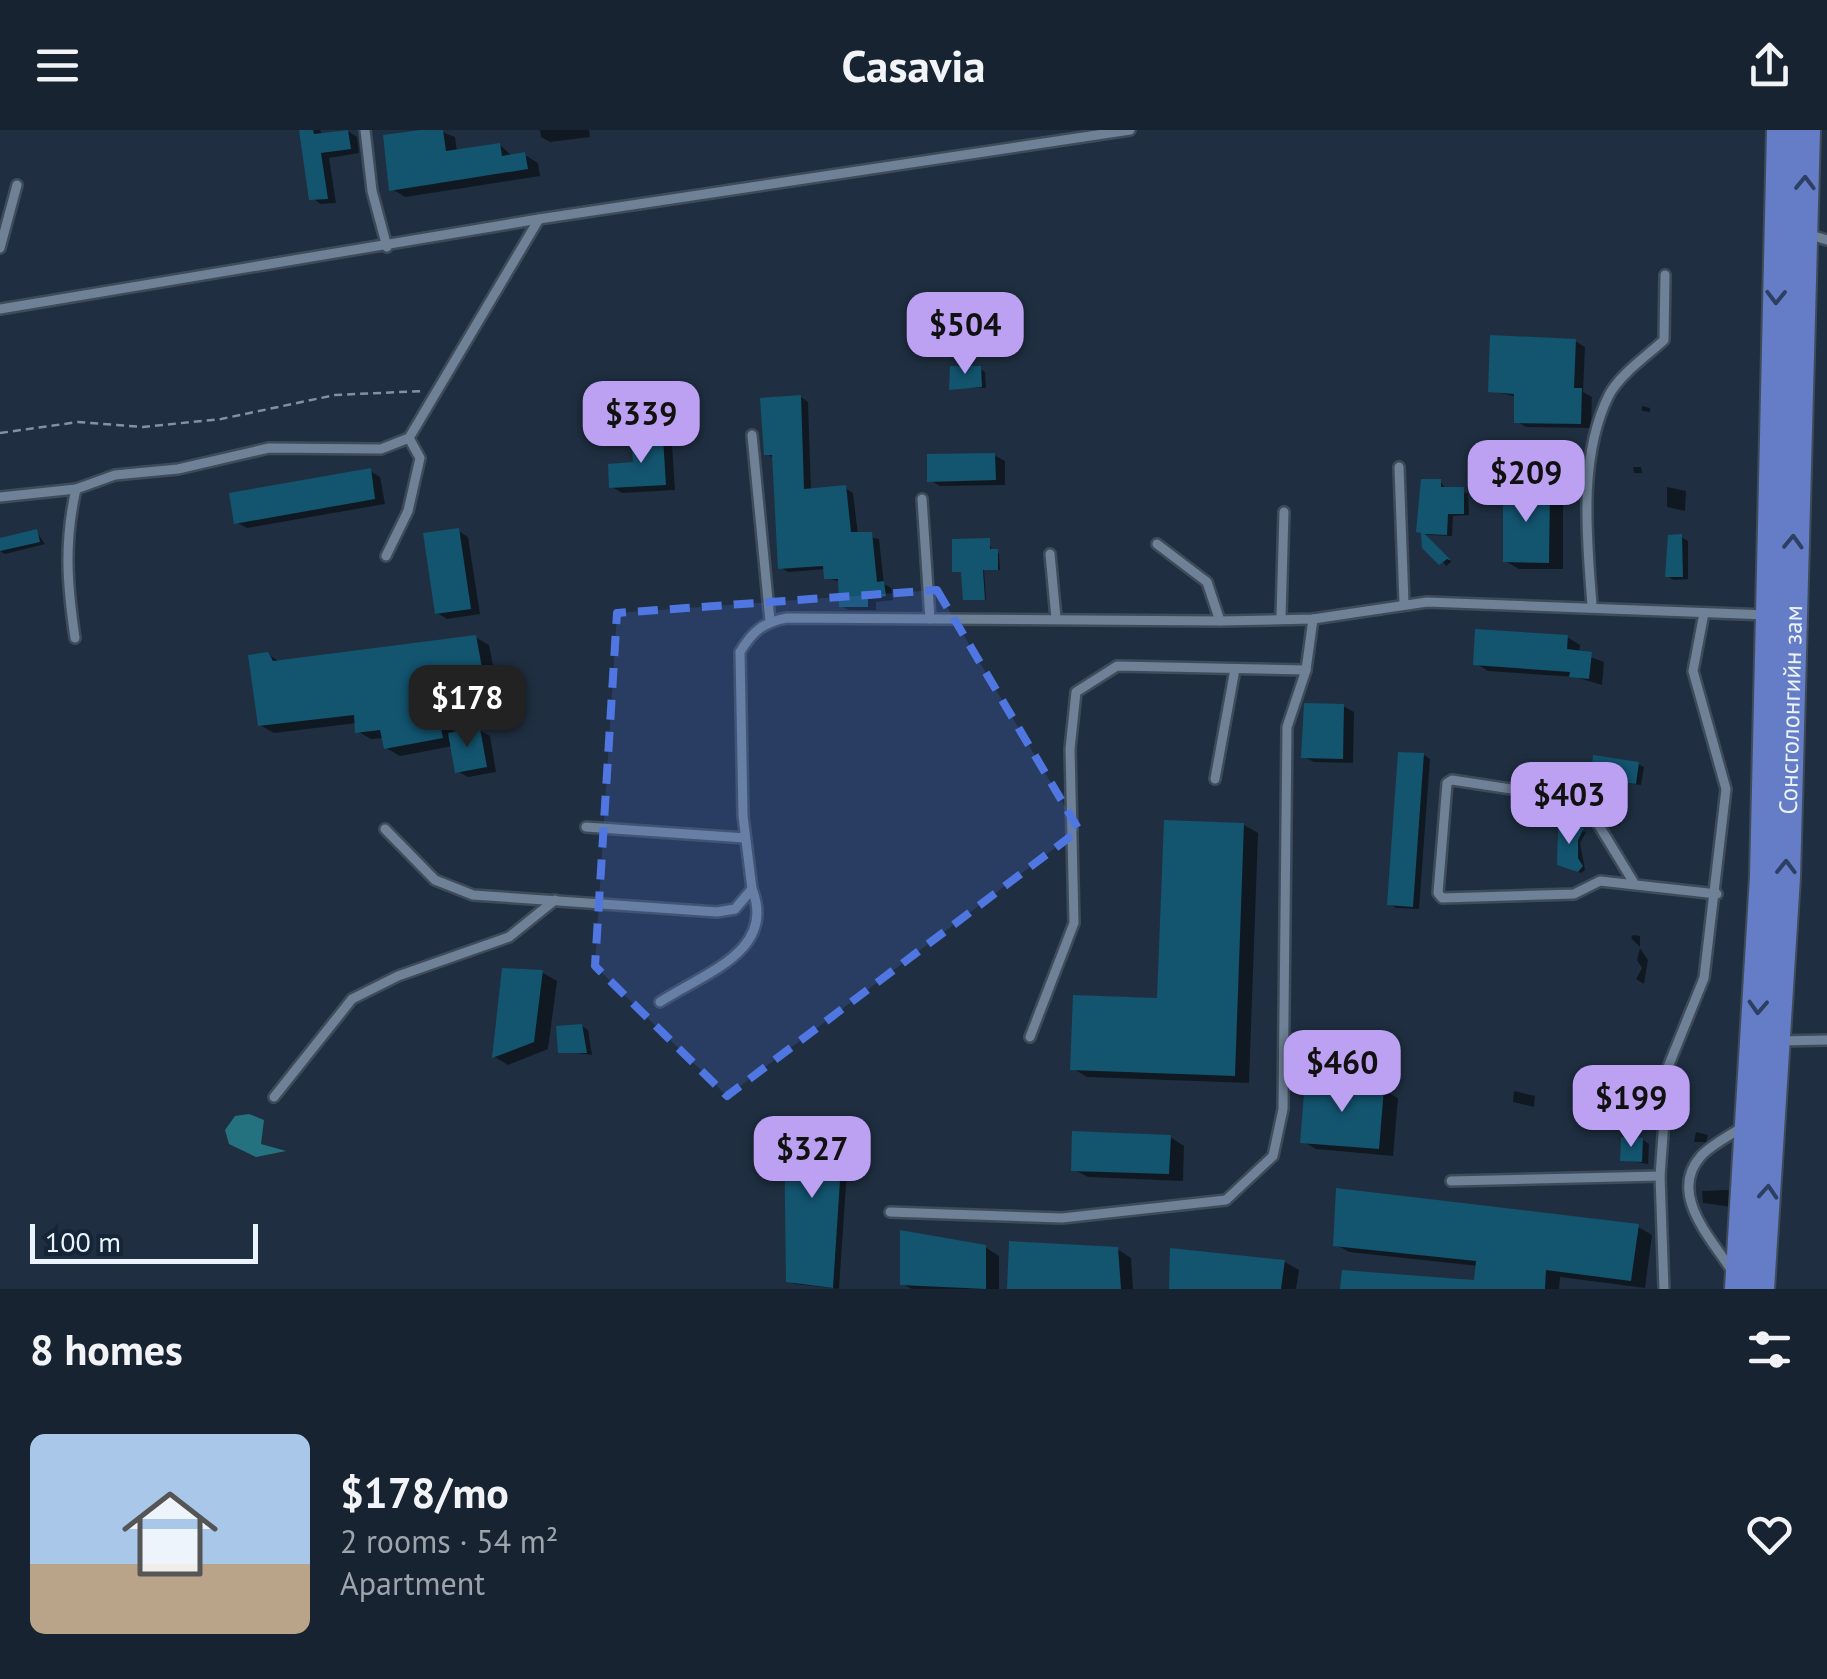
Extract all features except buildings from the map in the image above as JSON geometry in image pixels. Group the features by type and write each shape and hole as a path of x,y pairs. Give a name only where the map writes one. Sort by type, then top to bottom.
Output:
{"main road":[{"name":"Сонсголонгийн зам","path":"1746,1287 1790,1041 1779,616 1781,130"},
{"name":"Сонсголонгийн зам","path":"1746,1287 1779,616 1816,236 1806,130"}],"lane":[{"path":"365,130 372,191 386,246"},
{"path":"0,309 539,219 1130,130"},
{"path":"0,248 16,185"},
{"path":"0,497 76,489 115,475 178,469 270,448 381,449 409,438 539,219"},
{"path":"1592,605 1584,513 1588,474 1608,396 1664,340 1665,275"},
{"path":"752,436 770,621"},
{"path":"386,556 408,512 420,458 409,438"},
{"path":"1398,467 1404,603"},
{"path":"75,638 64,563 66,530 76,489"},
{"path":"922,499 930,618"},
{"path":"1281,616 1284,512"},
{"path":"1157,544 1207,582 1220,621"},
{"path":"1050,554 1056,618"},
{"path":"660,1002 751,944 759,924 745,838 740,652 752,633 770,621 1220,621 1281,616 1313,619 1404,603 1592,605 1779,616"},
{"path":"1664,1289 1660,1176 1668,1067 1704,978 1717,894 1726,789 1693,671 1704,613"},
{"path":"890,1212 1062,1218 1226,1200 1273,1156 1283,1110 1287,727 1306,670 1313,619"},
{"path":"1030,1037 1074,922 1070,749 1076,692 1117,666 1306,670"},
{"path":"1215,779 1235,669"},
{"path":"1634,883 1586,806 1577,799 1452,780 1447,783 1438,892 1442,898 1574,894 1600,881 1717,894"},
{"path":"586,826 745,838"},
{"path":"385,829 435,880 473,895 717,912 735,909 746,902 752,889"},
{"path":"274,1097 352,999 398,976 509,937 555,900"},
{"path":"1790,1041 1827,1040"},
{"path":"1746,1287 1696,1218 1689,1178 1701,1156 1752,1120"},
{"path":"1451,1182 1660,1176"}],"path":[{"path":"0,433 78,422 143,427 221,419 334,395 436,391"}],"highlighted area":[{"path":"937,590 1079,830 727,1096 595,966 617,613"}],"shaded area":[{"path":"249,1114 264,1120 261,1144 286,1151 256,1157 229,1144 225,1130 235,1116"}]}
